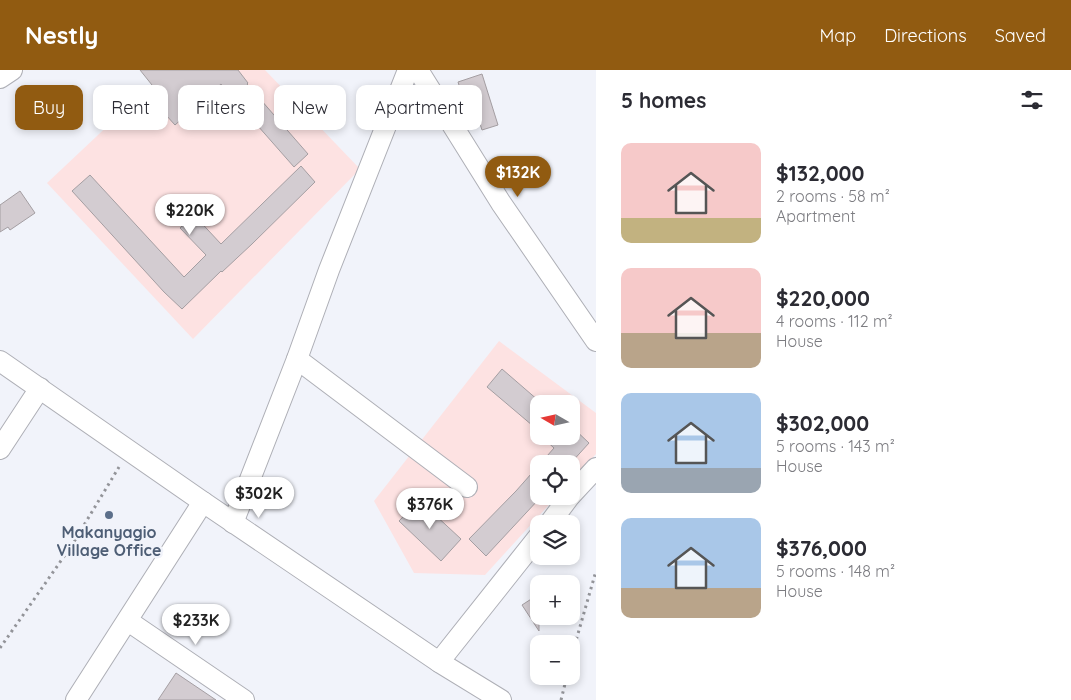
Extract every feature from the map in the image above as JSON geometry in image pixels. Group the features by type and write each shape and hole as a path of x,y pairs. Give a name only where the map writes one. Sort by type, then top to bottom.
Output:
{"street":[{"path":"0,78 12,70"},
{"path":"233,523 297,359 328,270 408,70"},
{"path":"418,70 500,203 596,341"},
{"path":"297,359 467,487"},
{"path":"0,361 233,523 439,662 476,693 501,700"},
{"path":"0,449 40,388"},
{"path":"580,486 596,468"},
{"path":"76,700 203,502"},
{"path":"555,515 564,505"},
{"path":"439,662 530,547"},
{"path":"128,621 244,700"}],"path":[{"path":"0,648 72,545 129,450"},
{"path":"578,635 596,571"},
{"path":"591,591 596,592"},
{"path":"562,700 565,685"}],"shaded area":[{"path":"167,70 265,70 279,85 274,85 274,130 323,130 360,169 193,339 47,183 103,130 168,130 168,85 151,85"},
{"path":"499,341 572,395 530,395 530,445 580,445 580,401 596,413 596,454 580,471 580,455 530,455 530,505 549,505 540,515 530,515 530,526 485,575 414,573 374,501"}],"building":[{"path":"140,70 238,70 248,83 248,85 178,85 178,122 175,125 168,117 168,85 152,85"},
{"path":"482,74 498,125 482,130 482,85 459,85 458,82"},
{"path":"264,104 274,115 274,130 287,130 308,154 294,167 261,130 264,130"},
{"path":"301,166 315,182 182,309 164,292 72,191 90,175 184,277 206,255 180,228 194,215 221,244"},
{"path":"20,191 35,213 10,230 8,227 0,232 0,205"},
{"path":"502,369 532,395 530,395 530,423 487,387"},
{"path":"580,434 589,443 578,455 548,455 554,448 551,445 580,445"},
{"path":"530,475 530,505 533,505 486,556 469,539"},
{"path":"419,500 461,539 441,561 399,521"},
{"path":"530,600 530,617 522,605"},
{"path":"176,673 216,700 158,700"}],"place":[{"name":"Makanyagio Village Office","path":"109,515"}]}
